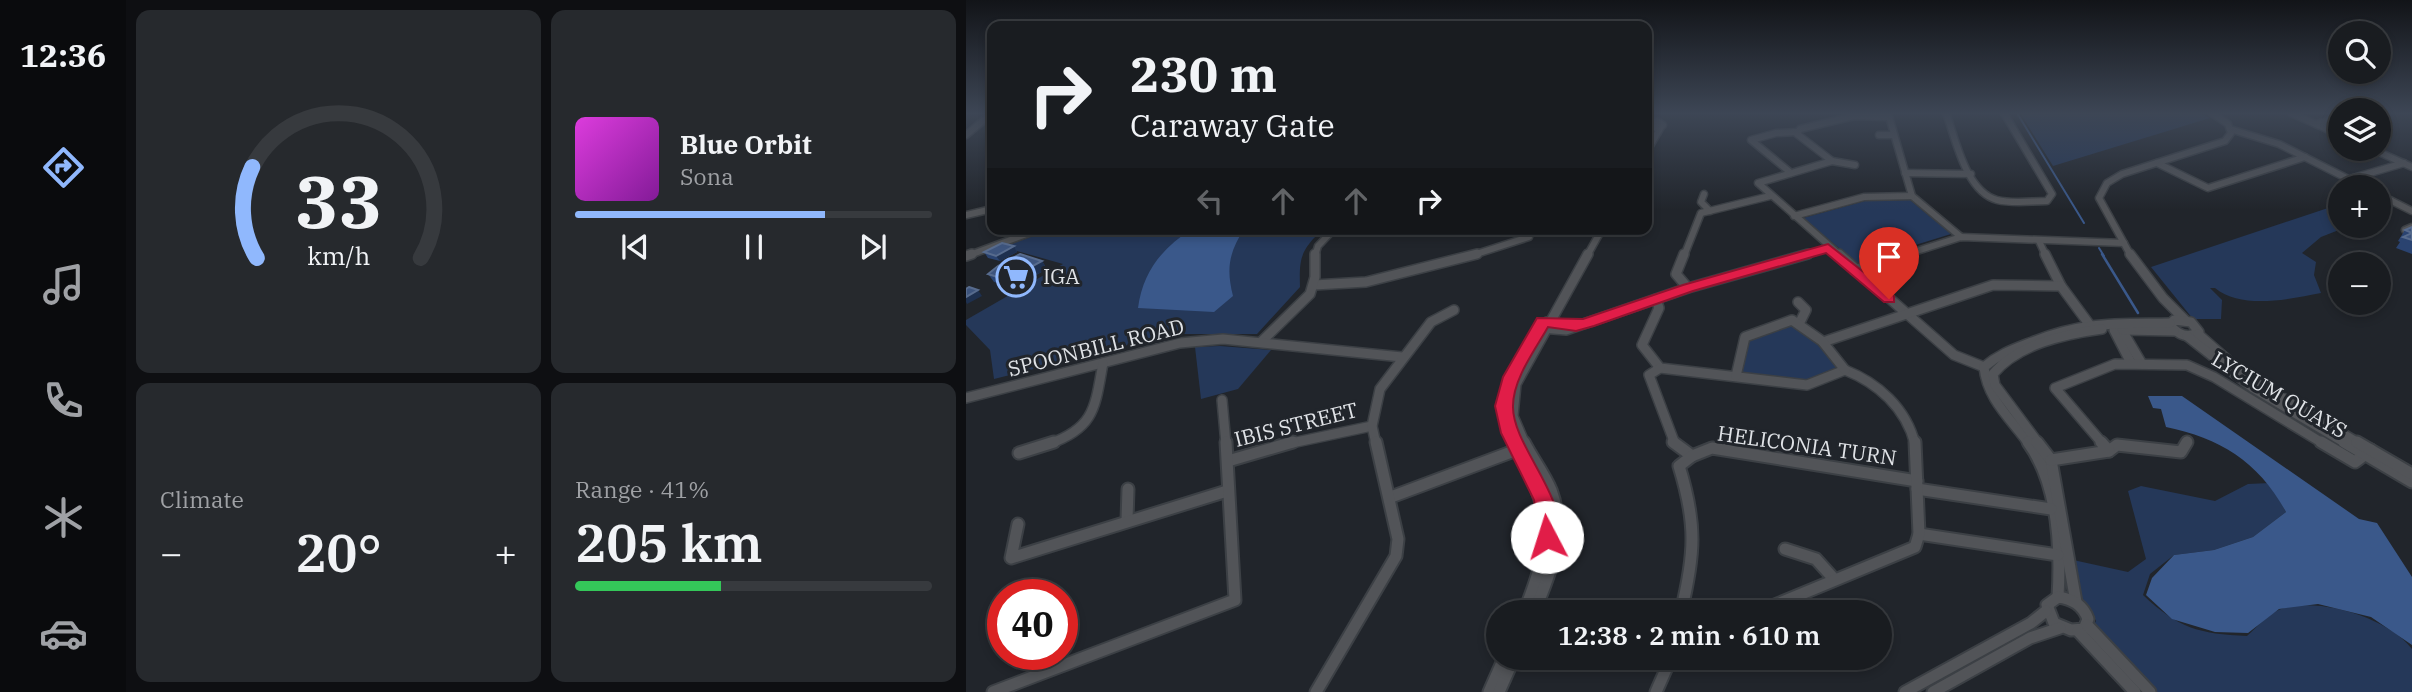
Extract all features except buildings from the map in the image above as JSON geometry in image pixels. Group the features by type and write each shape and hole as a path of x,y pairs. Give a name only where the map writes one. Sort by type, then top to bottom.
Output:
{"street":[{"path":"1757,145 1791,173"},
{"path":"1813,145 1832,161"},
{"path":"1897,145 1912,196 1961,237"},
{"path":"1959,145 1976,186 1996,200 2047,201 2052,194 2023,145"},
{"path":"2192,335 2197,327 2171,309 2124,243 2102,208 2099,198 2101,189 2109,180 2122,174 2218,145"},
{"path":"2280,145 2346,175"},
{"path":"2391,157 2412,167"},
{"path":"2157,163 2208,188 2305,158"},
{"path":"1855,165 1832,161 1758,184 1828,248 1954,355 1984,367"},
{"path":"2363,175 2404,163"},
{"path":"1905,173 1971,174"},
{"path":"1704,194 1701,202 1710,211"},
{"path":"1688,288 1676,274 1701,214 1770,196"},
{"path":"1794,216 1864,197 1912,196"},
{"path":"2391,200 2412,211"},
{"path":"966,215 987,210"},
{"path":"966,256 1024,235"},
{"path":"1261,342 1308,296 1314,285 1312,257 1317,247 1329,235"},
{"path":"1529,600 1542,567 1547,524 1541,490 1513,419 1512,397 1544,325 1594,235"},
{"path":"1544,325 1598,235"},
{"path":"1314,285 1366,282 1507,246 1529,237"},
{"path":"1854,270 1961,237 2124,243"},
{"path":"2039,241 2062,286 2089,324"},
{"path":"1544,325 1566,330 1688,288 1828,248"},
{"path":"1823,342 1993,285 2062,286"},
{"path":"1656,299 1659,308 1643,345 1660,368"},
{"path":"1798,303 1806,310 1800,322"},
{"path":"2171,309 2172,325"},
{"path":"1316,692 1395,556 1398,539 1391,497 1372,426 1380,389 1402,357 1431,323 1454,310"},
{"path":"1737,376 1745,337 1793,320 1800,322 1823,342 1844,365 1844,370"},
{"path":"2076,602 2051,460 1995,385 1993,373 2006,359 2071,334 2172,325 2186,321"},
{"path":"2057,597 2058,555 2040,462 1984,384 1984,367 1998,355 2068,328 2089,324 2172,325 2192,335 2253,388 2368,453 2412,482"},
{"path":"2118,330 2137,364"},
{"name":"SPOONBILL ROAD","path":"966,398 1180,343 1223,339 1308,350 1402,357"},
{"path":"1019,453 1077,434 1094,416 1103,363"},
{"name":"LYCIUM QUAYS","path":"2109,451 2055,388 2115,364 2137,364 2187,365 2214,377 2356,462 2368,453"},
{"path":"1684,600 1692,568 1692,507 1679,466 1692,456 1673,442 1649,375 1660,368 1807,385 1844,370 1869,380 1912,428 1917,485 2051,509"},
{"path":"993,692 1234,600 1227,491 1228,461 1222,400"},
{"name":"IBIS STREET","path":"1228,461 1306,438 1372,426"},
{"path":"2051,460 2109,451 2118,445 2181,452 2186,441"},
{"name":"HELICONIA TURN","path":"1692,456 1712,448 1917,485 1919,534"},
{"path":"1391,497 1524,450"},
{"path":"1524,450 1553,493 1557,514 1551,572 1539,600"},
{"path":"2368,453 2412,474"},
{"path":"1127,520 1128,489"},
{"path":"1018,524 1011,558 1227,491"},
{"path":"1786,600 1915,547 1919,534 2058,555"},
{"path":"1785,549 1816,559 1834,579"},
{"path":"1905,692 2031,623 2046,611 2048,602 2057,597 2076,602 2087,613 2082,628"},
{"path":"2046,611 2060,628"},
{"path":"1933,692 2030,638 2060,628 2082,628 2150,692"},
{"path":"2082,628 2135,692"},
{"path":"1489,692 1499,670"},
{"path":"1499,692 1509,670"},
{"path":"1656,692 1666,670"}],"shaded area":[{"path":"2040,145 2121,145 2053,166"},
{"path":"1910,200 1951,234 1857,263 1803,218 1865,201"},
{"path":"2328,208 2328,234 2302,253 2316,262 2314,275 2321,293 2281,300 2252,301 2238,299 2210,288 2222,300 2221,319 2193,319 2151,267"},
{"path":"1036,235 1317,235 1303,255 1300,287 1257,334 1171,334 994,379 990,350 966,325 966,320 1063,264 1003,247"},
{"path":"1241,235 1230,261 1233,296 1214,312 1138,308 1144,283 1155,262 1181,237"},
{"path":"1792,320 1844,365 1807,385 1737,376 1745,337"},
{"path":"1195,347 1271,350 1238,389 1201,399"},
{"path":"2148,396 2182,396 2359,519 2377,523 2412,577 2412,645 2371,617 2318,604 2279,609 2248,633 2215,632 2172,619 2146,595 2152,578 2174,555 2214,550 2253,537 2286,512 2263,479 2236,455 2204,438 2166,427 2161,409 2153,408"},
{"path":"2270,483 2286,512 2253,537 2214,550 2174,555 2150,574 2143,595 2179,622 2202,631 2230,635 2247,636 2272,614 2296,606 2314,605 2352,612 2387,628 2412,649 2412,692 2151,692 2089,633 2096,621 2089,606 2069,589 2064,558 2128,572 2146,559 2128,491 2141,486 2215,501 2248,484"}],"waterway":[{"path":"2037,145 2084,223"},
{"path":"2099,248 2104,256"},
{"path":"2102,254 2138,313"}],"place":[{"name":"IGA","path":"1016,277"}],"route":[{"path":"1547,537 1541,490 1510,433 1504,415 1507,387 1543,322 1570,323 1576,326 1588,323 1688,288 1828,248 1889,299"}]}
